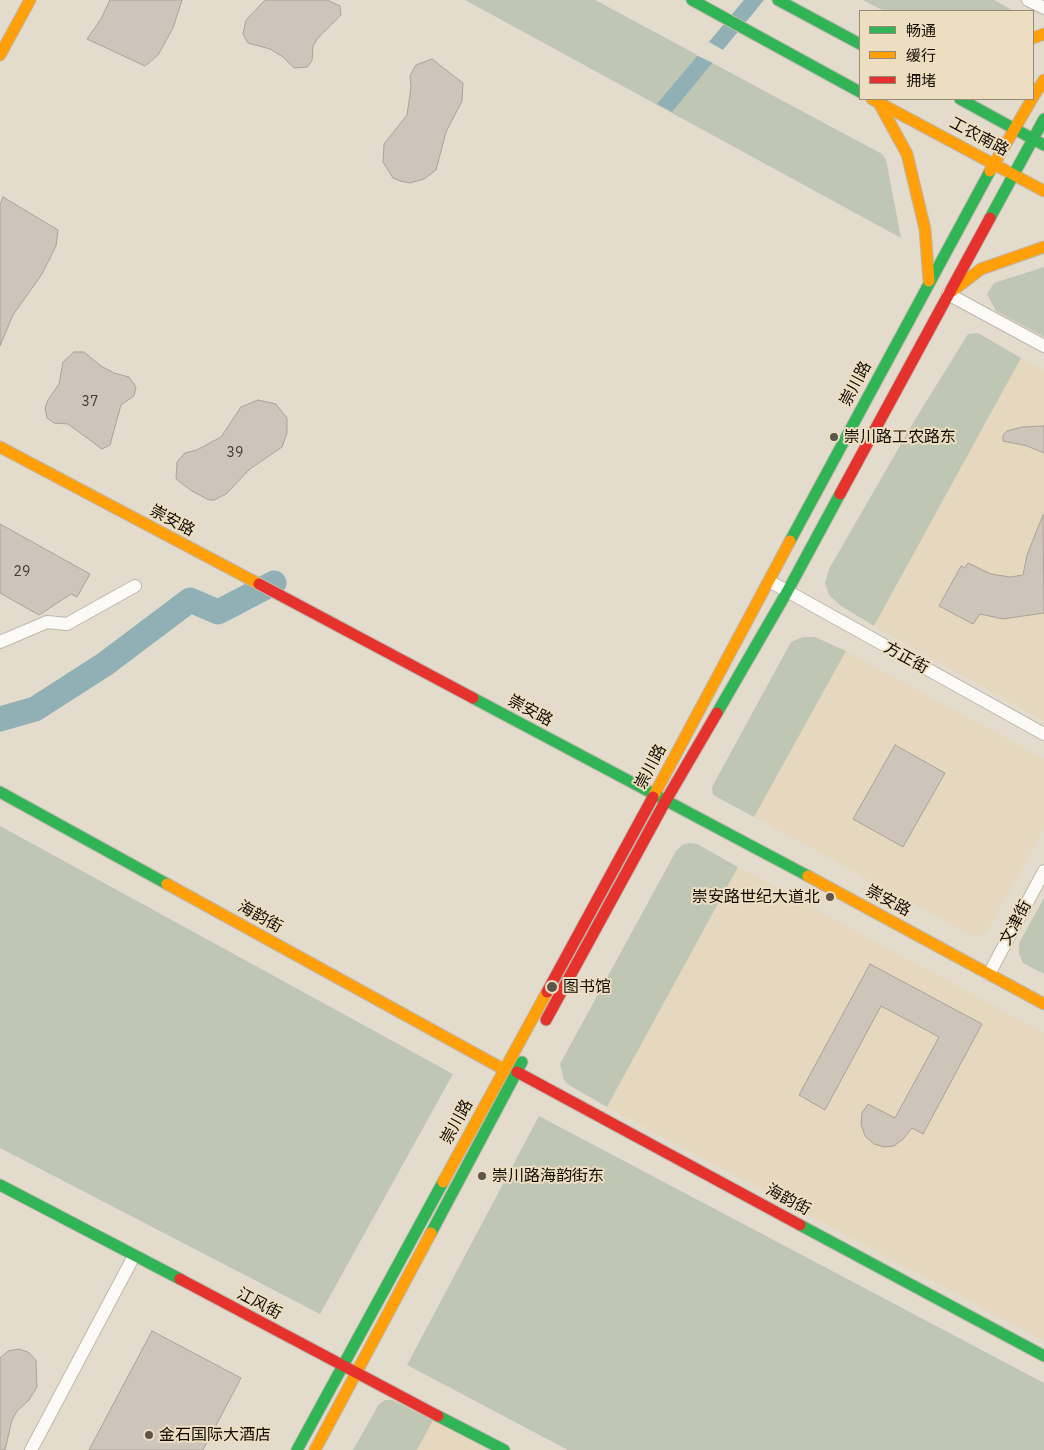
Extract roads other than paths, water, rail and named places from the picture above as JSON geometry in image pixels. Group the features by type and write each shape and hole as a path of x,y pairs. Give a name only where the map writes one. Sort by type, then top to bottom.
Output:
{"main road":[{"path":"0,55 30,0"},
{"path":"692,0 859,91"},
{"path":"778,0 859,43"},
{"name":"崇川路","path":"1034,95 1044,80"},
{"name":"工农南路","path":"962,100 1044,145"},
{"name":"崇川路","path":"297,1450 654,795 929,281 1013,128 1031,100"},
{"path":"876,101 907,154 925,229 929,281"},
{"name":"工农南路","path":"876,101 1044,191"},
{"name":"崇川路","path":"541,1029 665,802 787,592 1044,119"},
{"path":"948,294 981,269 1044,247"},
{"name":"崇安路","path":"0,447 1044,1004"},
{"name":"海韵街","path":"0,792 505,1070"},
{"name":"崇川路","path":"315,1450 526,1055"},
{"name":"海韵街","path":"517,1072 1044,1356"},
{"name":"江风街","path":"0,1185 356,1374 504,1450"}],"street":[{"path":"1028,0 1044,8"},
{"path":"948,294 1044,346"},
{"name":"方正街","path":"769,581 1044,734"},
{"path":"0,642 47,622 68,624 135,586"},
{"name":"文津街","path":"989,974 1044,871"},
{"path":"31,1450 134,1256"}],"water":[{"path":"744,0 764,0 672,112 657,104"}],"waterway":[{"path":"0,719 35,709 105,664 190,600 218,612 274,583"}],"place":[{"name":"崇川路工农路东","path":"834,437"},
{"name":"崇安路世纪大道北","path":"830,897"},
{"name":"图书馆","path":"552,987"},
{"name":"崇川路海韵街东","path":"482,1176"},
{"name":"金石国际大酒店","path":"149,1435"}]}
